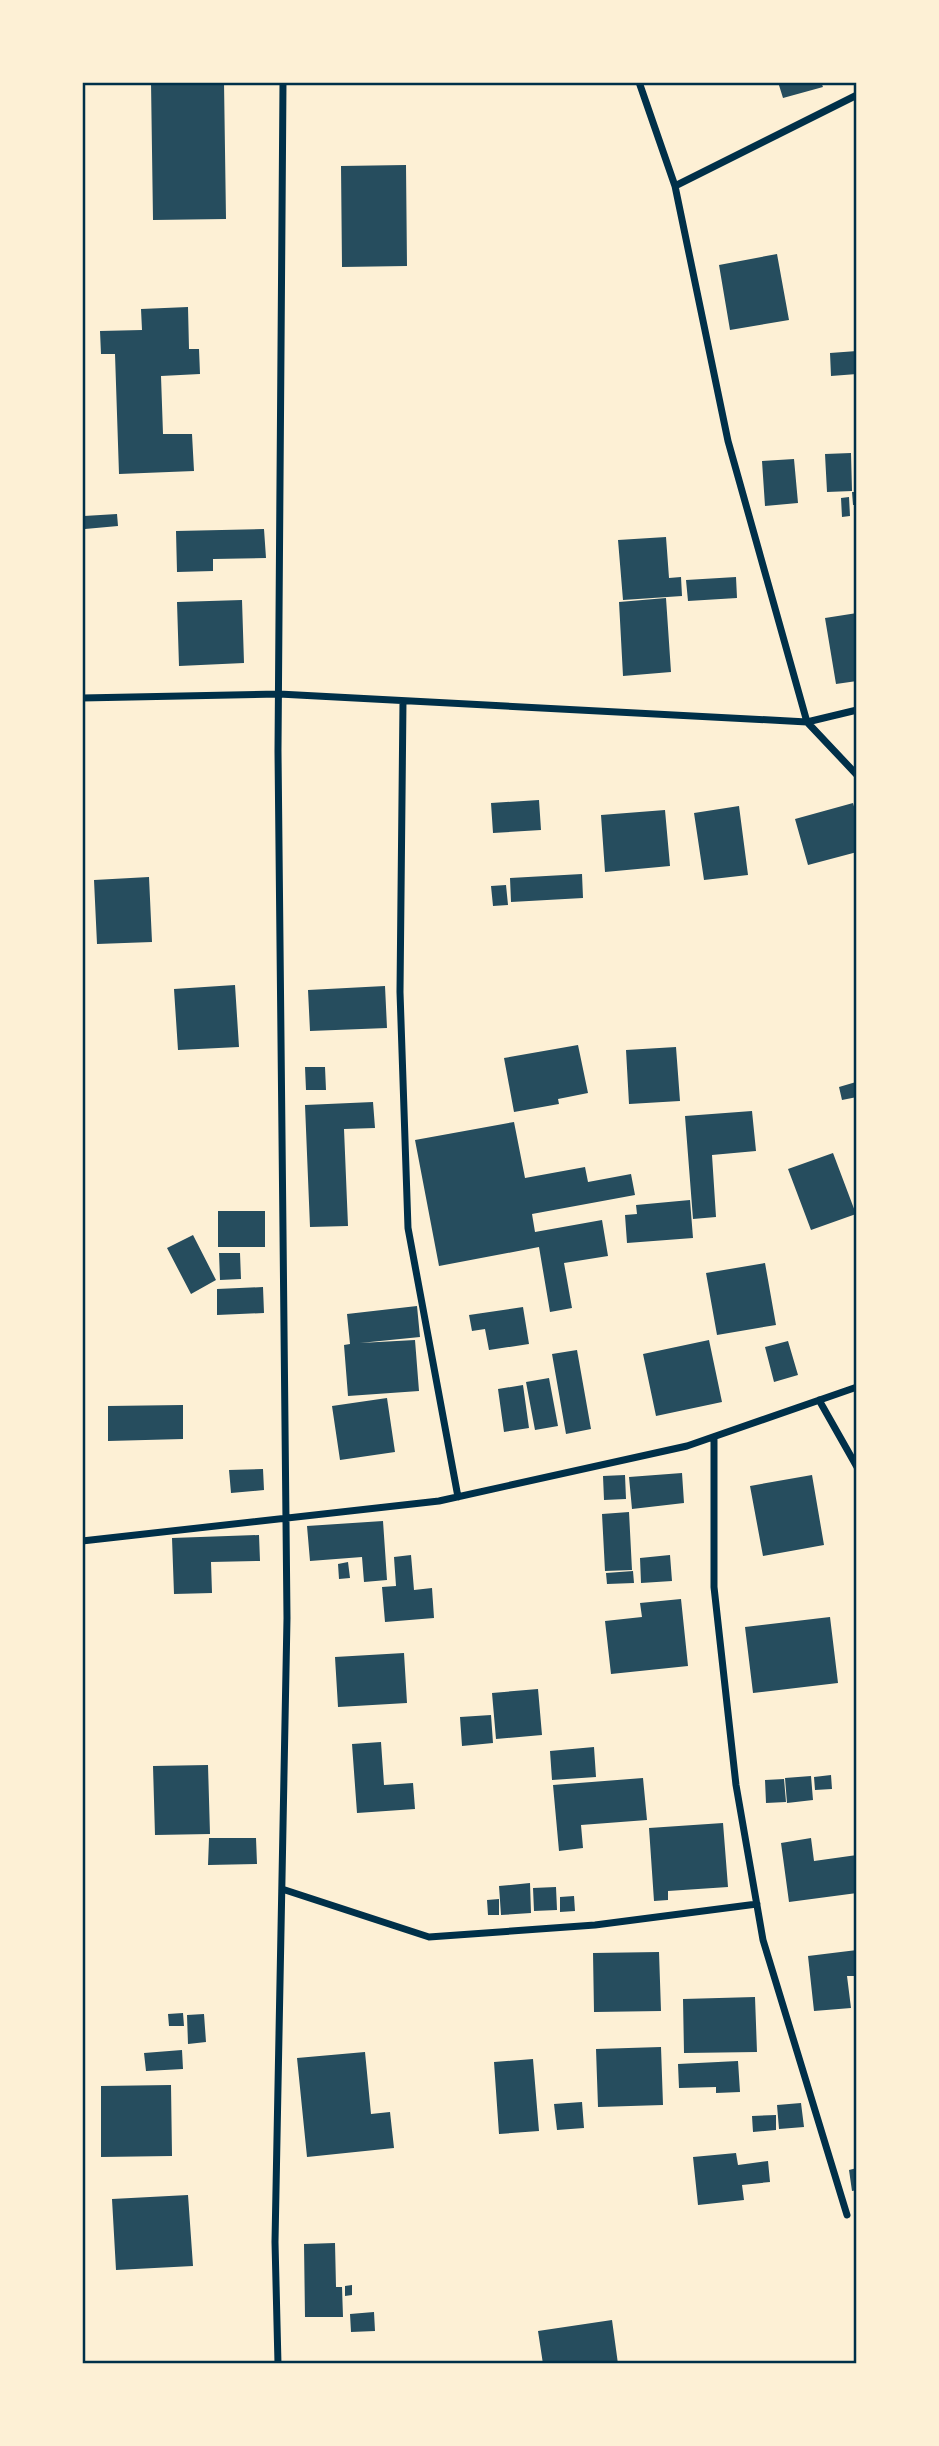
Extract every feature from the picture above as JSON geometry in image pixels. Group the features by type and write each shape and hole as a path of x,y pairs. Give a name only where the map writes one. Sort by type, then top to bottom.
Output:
{"street":[{"path":"278,2364 275,2242 287,1618 279,694 283,82"},
{"path":"639,82 675,186 728,441 807,722 857,775"},
{"path":"675,186 857,95"},
{"path":"82,698 279,694 807,722 857,710"},
{"path":"402,701 400,992 408,1228 458,1497"},
{"path":"82,1541 439,1501 687,1446 857,1387"},
{"path":"819,1400 857,1467"},
{"path":"714,1437 713,1587 736,1785 763,1940 847,2215"},
{"path":"282,1889 429,1937 595,1925 757,1904"}],"building":[{"path":"151,82 224,82 226,219 153,220"},
{"path":"778,82 821,82 823,87 783,98"},
{"path":"406,165 407,266 342,267 341,166"},
{"path":"777,254 789,320 730,330 719,265"},
{"path":"188,307 189,349 199,349 200,374 161,376 163,434 192,434 194,471 119,474 115,354 101,354 100,331 142,330 141,309"},
{"path":"857,351 857,374 831,376 830,353"},
{"path":"851,453 852,491 827,492 825,454"},
{"path":"794,459 798,503 765,506 762,461"},
{"path":"852,492 857,492 857,505 853,505"},
{"path":"849,497 850,516 842,517 841,498"},
{"path":"117,514 118,526 85,529 84,516"},
{"path":"264,529 266,558 213,559 213,571 177,572 176,531"},
{"path":"666,537 669,578 681,577 682,596 623,600 618,540"},
{"path":"736,577 737,598 688,601 686,580"},
{"path":"666,598 671,672 623,676 619,602"},
{"path":"242,600 244,663 179,666 177,602"},
{"path":"857,613 857,681 836,684 825,618"},
{"path":"539,800 541,830 493,833 491,803"},
{"path":"853,803 857,817 857,852 808,865 795,819"},
{"path":"739,806 748,875 704,880 694,813"},
{"path":"665,810 670,866 605,872 601,815"},
{"path":"582,874 583,898 511,902 510,878"},
{"path":"149,877 152,942 97,944 94,880"},
{"path":"506,885 508,905 493,906 491,886"},
{"path":"235,985 239,1047 178,1050 174,989"},
{"path":"385,986 387,1028 310,1031 308,990"},
{"path":"578,1045 588,1093 558,1099 559,1104 514,1112 504,1058"},
{"path":"676,1047 680,1101 629,1104 626,1050"},
{"path":"305,1067 325,1067 326,1090 306,1090"},
{"path":"856,1082 857,1097 842,1100 839,1087"},
{"path":"373,1102 375,1128 344,1129 348,1226 310,1227 305,1105"},
{"path":"752,1111 756,1151 712,1155 716,1217 693,1219 685,1116"},
{"path":"514,1122 525,1178 585,1167 588,1182 631,1174 635,1195 532,1214 535,1232 602,1220 608,1256 564,1263 572,1308 550,1312 539,1247 439,1266 415,1140"},
{"path":"833,1153 856,1214 811,1230 788,1169"},
{"path":"690,1200 693,1238 627,1243 625,1215 637,1214 636,1205"},
{"path":"218,1211 265,1211 265,1247 218,1247"},
{"path":"193,1235 216,1280 191,1294 167,1248"},
{"path":"219,1253 240,1253 241,1279 220,1280"},
{"path":"765,1263 776,1325 717,1335 706,1273"},
{"path":"263,1287 264,1313 217,1315 217,1289"},
{"path":"417,1306 420,1337 360,1343 415,1340 419,1391 348,1396 344,1345 350,1344 347,1314"},
{"path":"523,1307 529,1344 489,1350 485,1329 472,1331 469,1315"},
{"path":"709,1340 722,1402 656,1416 643,1354"},
{"path":"788,1341 798,1375 774,1382 765,1347"},
{"path":"577,1350 591,1429 566,1434 552,1354"},
{"path":"549,1378 558,1426 535,1430 526,1382"},
{"path":"523,1385 529,1428 504,1432 498,1389"},
{"path":"387,1398 395,1452 340,1460 332,1406"},
{"path":"183,1405 183,1439 108,1441 108,1406"},
{"path":"263,1469 264,1490 231,1493 229,1470"},
{"path":"682,1473 684,1503 632,1509 629,1477"},
{"path":"625,1475 626,1499 604,1500 603,1476"},
{"path":"812,1475 824,1545 763,1556 750,1486"},
{"path":"629,1512 632,1570 605,1571 602,1514"},
{"path":"383,1521 387,1580 364,1582 362,1557 310,1561 307,1526"},
{"path":"259,1535 260,1561 211,1562 212,1593 174,1594 172,1538"},
{"path":"411,1555 414,1590 432,1588 434,1618 385,1622 382,1587 396,1586 394,1557"},
{"path":"670,1555 672,1581 641,1583 640,1558"},
{"path":"348,1562 350,1578 339,1579 338,1564"},
{"path":"633,1571 634,1583 607,1584 606,1573"},
{"path":"681,1599 688,1666 611,1674 605,1621 642,1617 640,1603"},
{"path":"830,1617 838,1683 753,1693 745,1627"},
{"path":"404,1653 407,1703 338,1707 335,1657"},
{"path":"538,1689 542,1735 496,1739 492,1693"},
{"path":"491,1715 493,1743 462,1746 460,1717"},
{"path":"381,1742 384,1785 413,1783 415,1809 357,1813 352,1744"},
{"path":"594,1747 596,1777 552,1780 550,1751"},
{"path":"208,1765 210,1834 155,1835 153,1766"},
{"path":"831,1775 832,1789 815,1790 814,1777"},
{"path":"811,1776 813,1800 787,1803 785,1778"},
{"path":"643,1778 647,1820 581,1825 583,1848 559,1851 553,1785"},
{"path":"784,1779 786,1802 766,1803 765,1780"},
{"path":"723,1823 728,1887 668,1891 668,1900 654,1901 649,1828"},
{"path":"209,1838 256,1838 257,1864 208,1865"},
{"path":"811,1838 814,1861 857,1855 857,1893 789,1902 781,1843"},
{"path":"530,1883 531,1913 501,1915 499,1886"},
{"path":"556,1887 557,1910 534,1911 533,1888"},
{"path":"574,1896 575,1911 560,1912 560,1897"},
{"path":"499,1899 499,1915 488,1915 487,1900"},
{"path":"857,1950 857,1976 847,1976 851,2008 814,2011 808,1956"},
{"path":"659,1952 661,2011 594,2012 593,1953"},
{"path":"755,1997 757,2052 684,2053 683,1999"},
{"path":"183,2013 184,2026 169,2026 168,2014"},
{"path":"204,2014 206,2042 188,2044 187,2015"},
{"path":"661,2047 663,2105 598,2107 596,2049"},
{"path":"182,2050 183,2069 146,2071 144,2053"},
{"path":"365,2052 371,2114 390,2112 394,2148 307,2157 297,2058"},
{"path":"533,2059 539,2131 499,2134 494,2062"},
{"path":"738,2061 740,2092 716,2093 716,2087 679,2088 678,2064"},
{"path":"171,2085 172,2156 101,2157 101,2086"},
{"path":"582,2102 584,2128 557,2130 554,2104"},
{"path":"801,2103 804,2127 779,2129 777,2105"},
{"path":"776,2115 776,2130 753,2132 752,2116"},
{"path":"736,2153 738,2165 768,2161 770,2182 742,2185 744,2200 698,2205 693,2157"},
{"path":"857,2168 857,2190 852,2191 849,2170"},
{"path":"188,2195 193,2266 116,2270 112,2199"},
{"path":"335,2243 336,2287 342,2287 343,2317 305,2317 304,2244"},
{"path":"352,2285 352,2295 345,2296 345,2286"},
{"path":"374,2312 375,2331 351,2332 350,2314"},
{"path":"612,2320 618,2364 543,2364 538,2331"}]}
